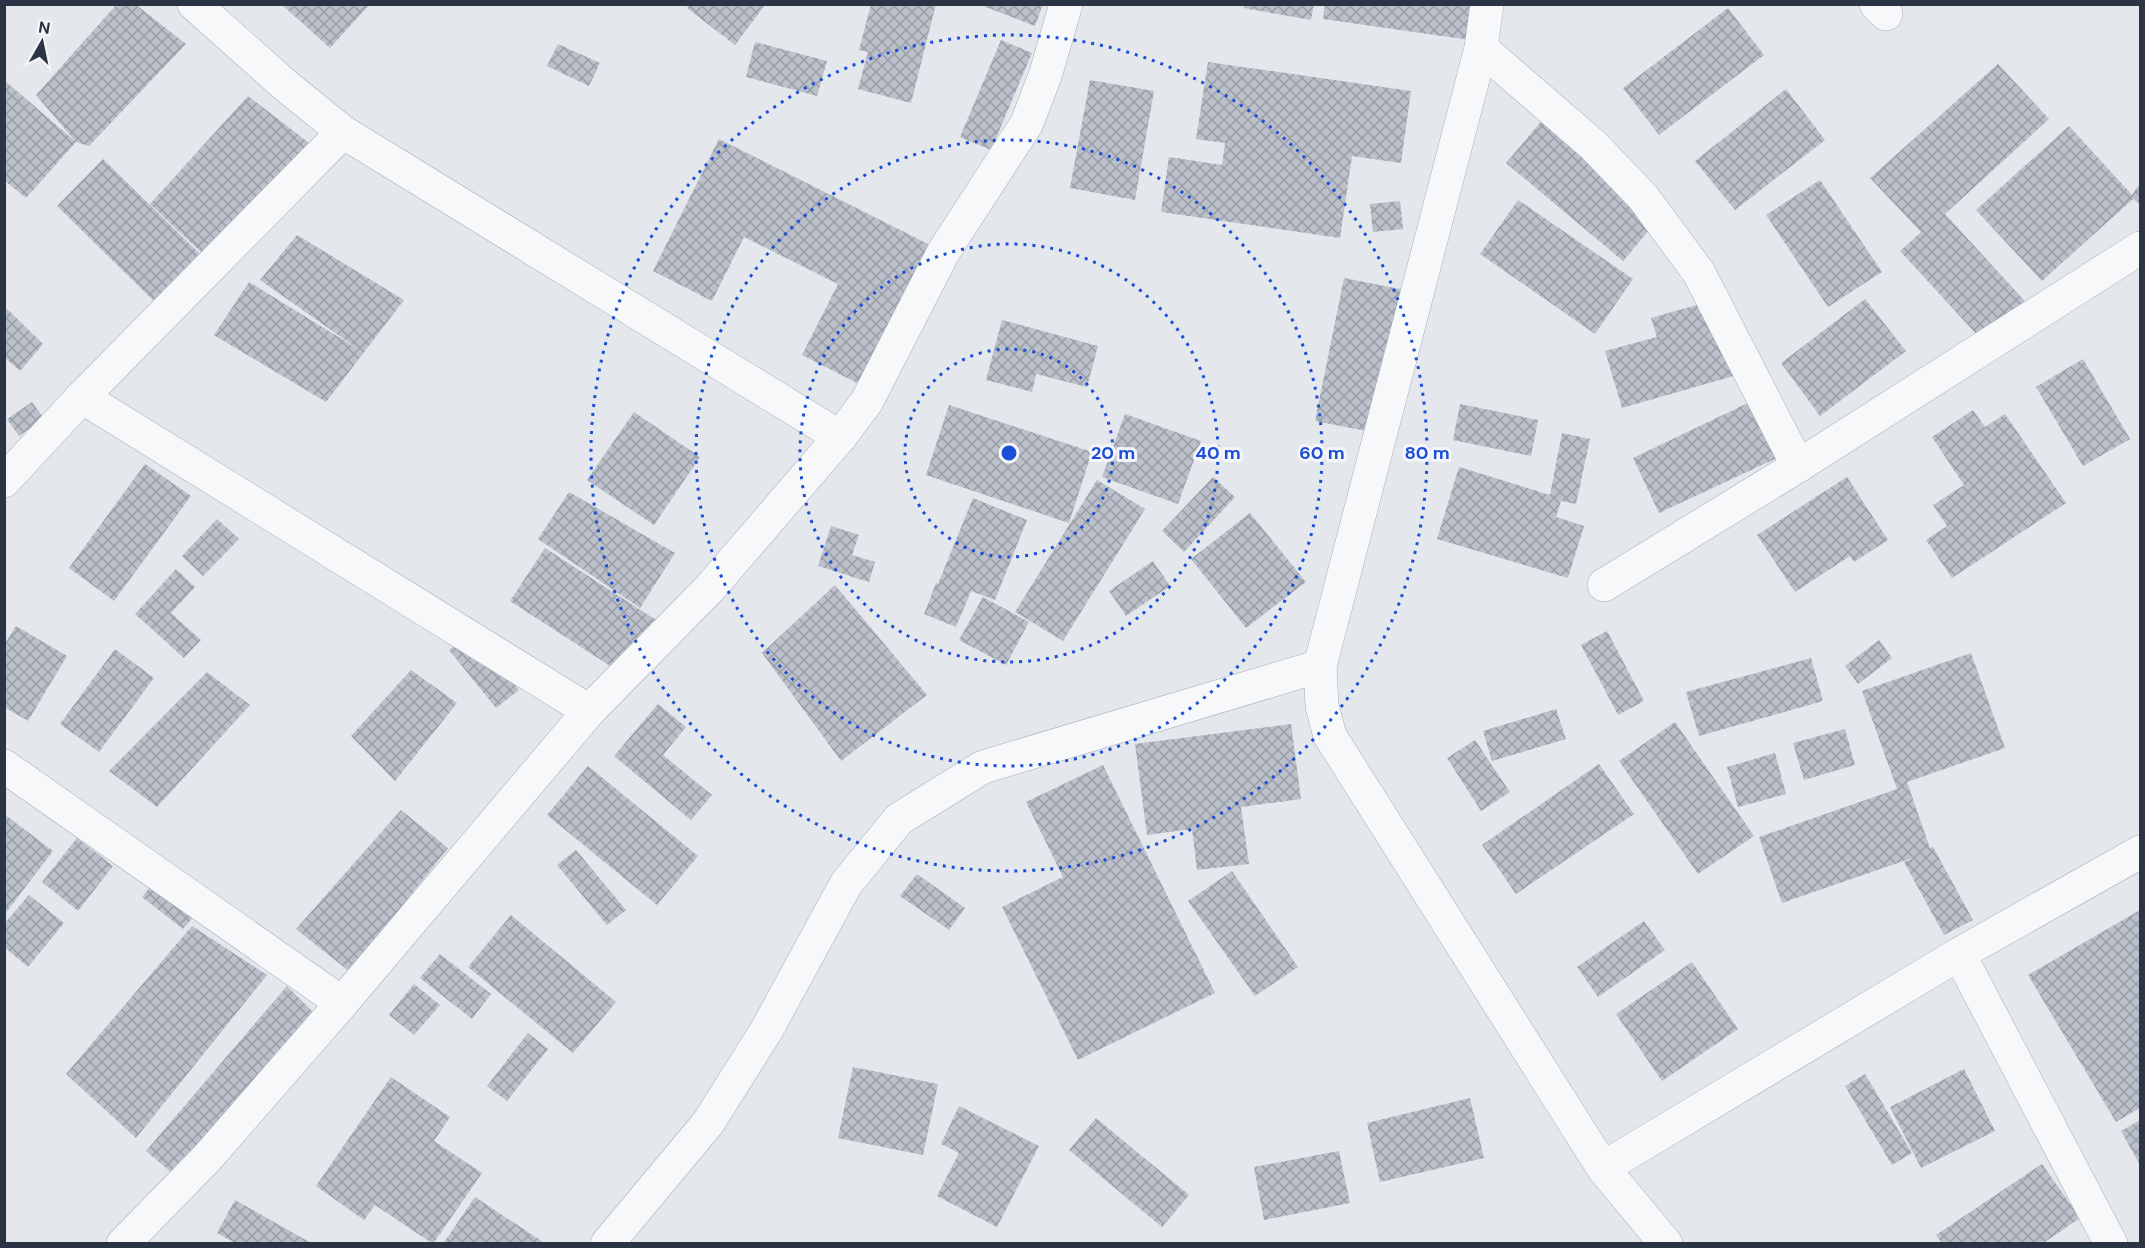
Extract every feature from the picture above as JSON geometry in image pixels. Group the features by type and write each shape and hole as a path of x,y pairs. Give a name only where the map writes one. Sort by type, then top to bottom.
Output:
{"street":[{"path":"194,4 285,85 343,132 840,437"},
{"path":"123,1244 208,1157 342,1003 589,711 710,588 840,437 867,401 944,251 1027,123 1046,73 1066,4"},
{"path":"1486,4 1481,48 1320,666 1322,706 1330,736 1603,1168 1666,1244"},
{"path":"1481,48 1593,146 1643,197 1699,273 1798,466"},
{"path":"4,481 82,397 343,132"},
{"path":"1604,585 1798,466 2140,248"},
{"path":"82,397 589,711"},
{"path":"608,1244 708,1123 766,1031 846,884 899,819 983,767 1320,666"},
{"path":"4,766 342,1003"},
{"path":"1603,1168 1959,954 2140,852"},
{"path":"1959,954 2111,1244"}],"building":[{"path":"117,4 135,4 186,44 89,146 76,142 36,95"},
{"path":"281,4 370,4 330,48"},
{"path":"871,4 936,4 911,103 858,89 868,52 859,50"},
{"path":"978,4 1043,4 1035,26"},
{"path":"1245,4 1314,4 1311,20 1244,8"},
{"path":"1325,4 1482,4 1477,41 1323,19"},
{"path":"690,5 765,5 735,45 687,8"},
{"path":"1728,8 1764,55 1659,135 1623,88"},
{"path":"1001,40 1032,53 991,150 960,137"},
{"path":"755,42 827,61 817,96 746,77"},
{"path":"558,44 600,63 589,86 547,66"},
{"path":"1208,62 1411,91 1401,163 1352,156 1340,238 1161,212 1169,157 1222,165 1225,143 1196,139"},
{"path":"1998,64 2049,119 1945,214 2035,312 1992,351 1900,251 1921,232 1870,178"},
{"path":"4,80 76,142 26,198 4,180"},
{"path":"1090,80 1154,91 1135,200 1070,188"},
{"path":"1786,89 1825,140 1735,210 1695,161"},
{"path":"248,96 309,143 203,254 150,204"},
{"path":"1545,117 1662,215 1623,261 1506,163"},
{"path":"2069,126 2132,195 2140,183 2140,204 2133,199 2042,281 1976,210"},
{"path":"719,139 938,249 867,388 802,355 838,284 744,237 712,301 653,271"},
{"path":"103,159 205,259 159,306 57,206"},
{"path":"1820,180 1882,272 1828,307 1766,215"},
{"path":"1518,200 1633,279 1595,334 1480,254"},
{"path":"1400,201 1403,229 1373,232 1370,204"},
{"path":"297,235 404,300 326,402 214,335 249,282 358,349 260,280"},
{"path":"1344,278 1410,291 1382,434 1315,421"},
{"path":"1865,299 1906,351 1820,416 1781,363"},
{"path":"1714,300 1737,375 1622,408 1605,351 1657,337 1651,318"},
{"path":"4,306 43,344 20,371 4,357"},
{"path":"1002,320 1098,346 1087,387 1036,374 1032,392 986,380"},
{"path":"2083,359 2130,439 2083,466 2036,387"},
{"path":"1752,401 1779,457 1659,513 1633,458"},
{"path":"32,402 44,419 19,436 7,419"},
{"path":"1460,404 1538,420 1531,456 1453,440"},
{"path":"949,405 1092,452 1069,523 926,475"},
{"path":"1973,410 1985,427 2005,414 2066,503 1952,578 1926,540 1947,526 1933,505 1964,485 1932,437"},
{"path":"634,412 700,457 654,525 587,480"},
{"path":"1125,414 1201,441 1178,504 1102,477"},
{"path":"1562,433 1590,439 1576,504 1561,501 1556,517 1584,526 1568,578 1437,539 1459,467 1550,495"},
{"path":"145,464 191,496 114,601 69,568"},
{"path":"1213,477 1235,497 1184,552 1162,531"},
{"path":"1847,477 1888,540 1854,562 1850,556 1795,592 1757,535"},
{"path":"1097,480 1145,509 1063,641 1015,612"},
{"path":"569,492 675,553 640,608 538,539"},
{"path":"973,498 1027,520 995,600 971,591 956,627 924,614"},
{"path":"1250,513 1306,582 1246,628 1191,559"},
{"path":"217,519 239,539 203,576 182,556"},
{"path":"831,526 859,535 852,555 875,562 869,582 818,566"},
{"path":"545,548 656,620 621,673 510,601"},
{"path":"1153,561 1170,586 1126,616 1109,591"},
{"path":"176,569 195,587 171,613 201,640 184,658 135,614"},
{"path":"835,585 927,695 841,761 762,653"},
{"path":"983,597 1029,622 1006,665 959,640"},
{"path":"16,626 67,656 28,721 4,707 4,645"},
{"path":"1607,631 1644,701 1618,715 1581,645"},
{"path":"472,632 519,690 496,708 449,650"},
{"path":"1879,640 1892,658 1858,684 1845,666"},
{"path":"115,649 154,678 99,752 60,724"},
{"path":"1971,653 2005,748 1907,782 1930,848 1933,847 1973,920 1944,935 1904,862 1915,857 1782,903 1759,837 1897,789 1862,691"},
{"path":"1811,658 1823,701 1699,736 1686,692"},
{"path":"411,670 457,703 395,781 351,736"},
{"path":"207,672 250,705 157,807 109,771"},
{"path":"658,704 686,727 663,755 712,795 691,820 614,756"},
{"path":"1556,709 1566,739 1492,761 1483,731"},
{"path":"1675,722 1754,836 1698,874 1619,761"},
{"path":"1291,724 1301,799 1241,807 1249,864 1197,870 1192,829 1147,835 1135,744"},
{"path":"1845,729 1855,765 1804,780 1793,743"},
{"path":"1475,740 1510,792 1481,811 1447,758"},
{"path":"1775,753 1786,794 1738,807 1727,767"},
{"path":"1599,764 1634,814 1516,894 1482,845"},
{"path":"1103,765 1215,993 1078,1060 1002,907 1063,877 1026,802"},
{"path":"588,766 698,856 657,905 547,815"},
{"path":"401,810 448,848 350,972 296,929"},
{"path":"4,814 53,851 4,915"},
{"path":"77,838 113,866 78,911 42,882"},
{"path":"576,850 626,910 607,925 557,865"},
{"path":"1232,871 1298,967 1255,996 1188,901"},
{"path":"917,874 965,908 949,930 900,896"},
{"path":"160,875 201,908 183,929 142,897"},
{"path":"29,895 64,923 28,967 4,947 4,924"},
{"path":"2140,910 2140,1108 2116,1122 2028,975"},
{"path":"511,915 616,1002 573,1053 468,967"},
{"path":"1644,921 1665,950 1598,997 1577,967"},
{"path":"192,926 267,975 136,1138 66,1074"},
{"path":"440,954 491,994 472,1019 420,978"},
{"path":"1692,962 1738,1029 1662,1081 1616,1014"},
{"path":"414,984 440,1005 414,1035 389,1015"},
{"path":"287,986 313,1012 172,1173 146,1151"},
{"path":"528,1033 548,1049 507,1101 487,1086"},
{"path":"853,1067 938,1084 923,1155 838,1138"},
{"path":"1964,1069 1995,1131 1921,1168 1890,1107"},
{"path":"1865,1074 1912,1153 1892,1165 1845,1086"},
{"path":"391,1077 450,1117 434,1141 482,1173 433,1244 375,1205 364,1220 316,1186"},
{"path":"1470,1098 1484,1158 1380,1182 1367,1123"},
{"path":"959,1106 1039,1146 997,1227 937,1196 959,1153 941,1144"},
{"path":"1096,1118 1189,1195 1162,1227 1069,1150"},
{"path":"2140,1120 2140,1165 2121,1131"},
{"path":"1339,1151 1350,1203 1264,1220 1254,1167"},
{"path":"2042,1164 2080,1218 2042,1244 1942,1244 1936,1235"},
{"path":"475,1197 546,1244 443,1244"},
{"path":"235,1200 313,1244 237,1244 217,1233"}]}
